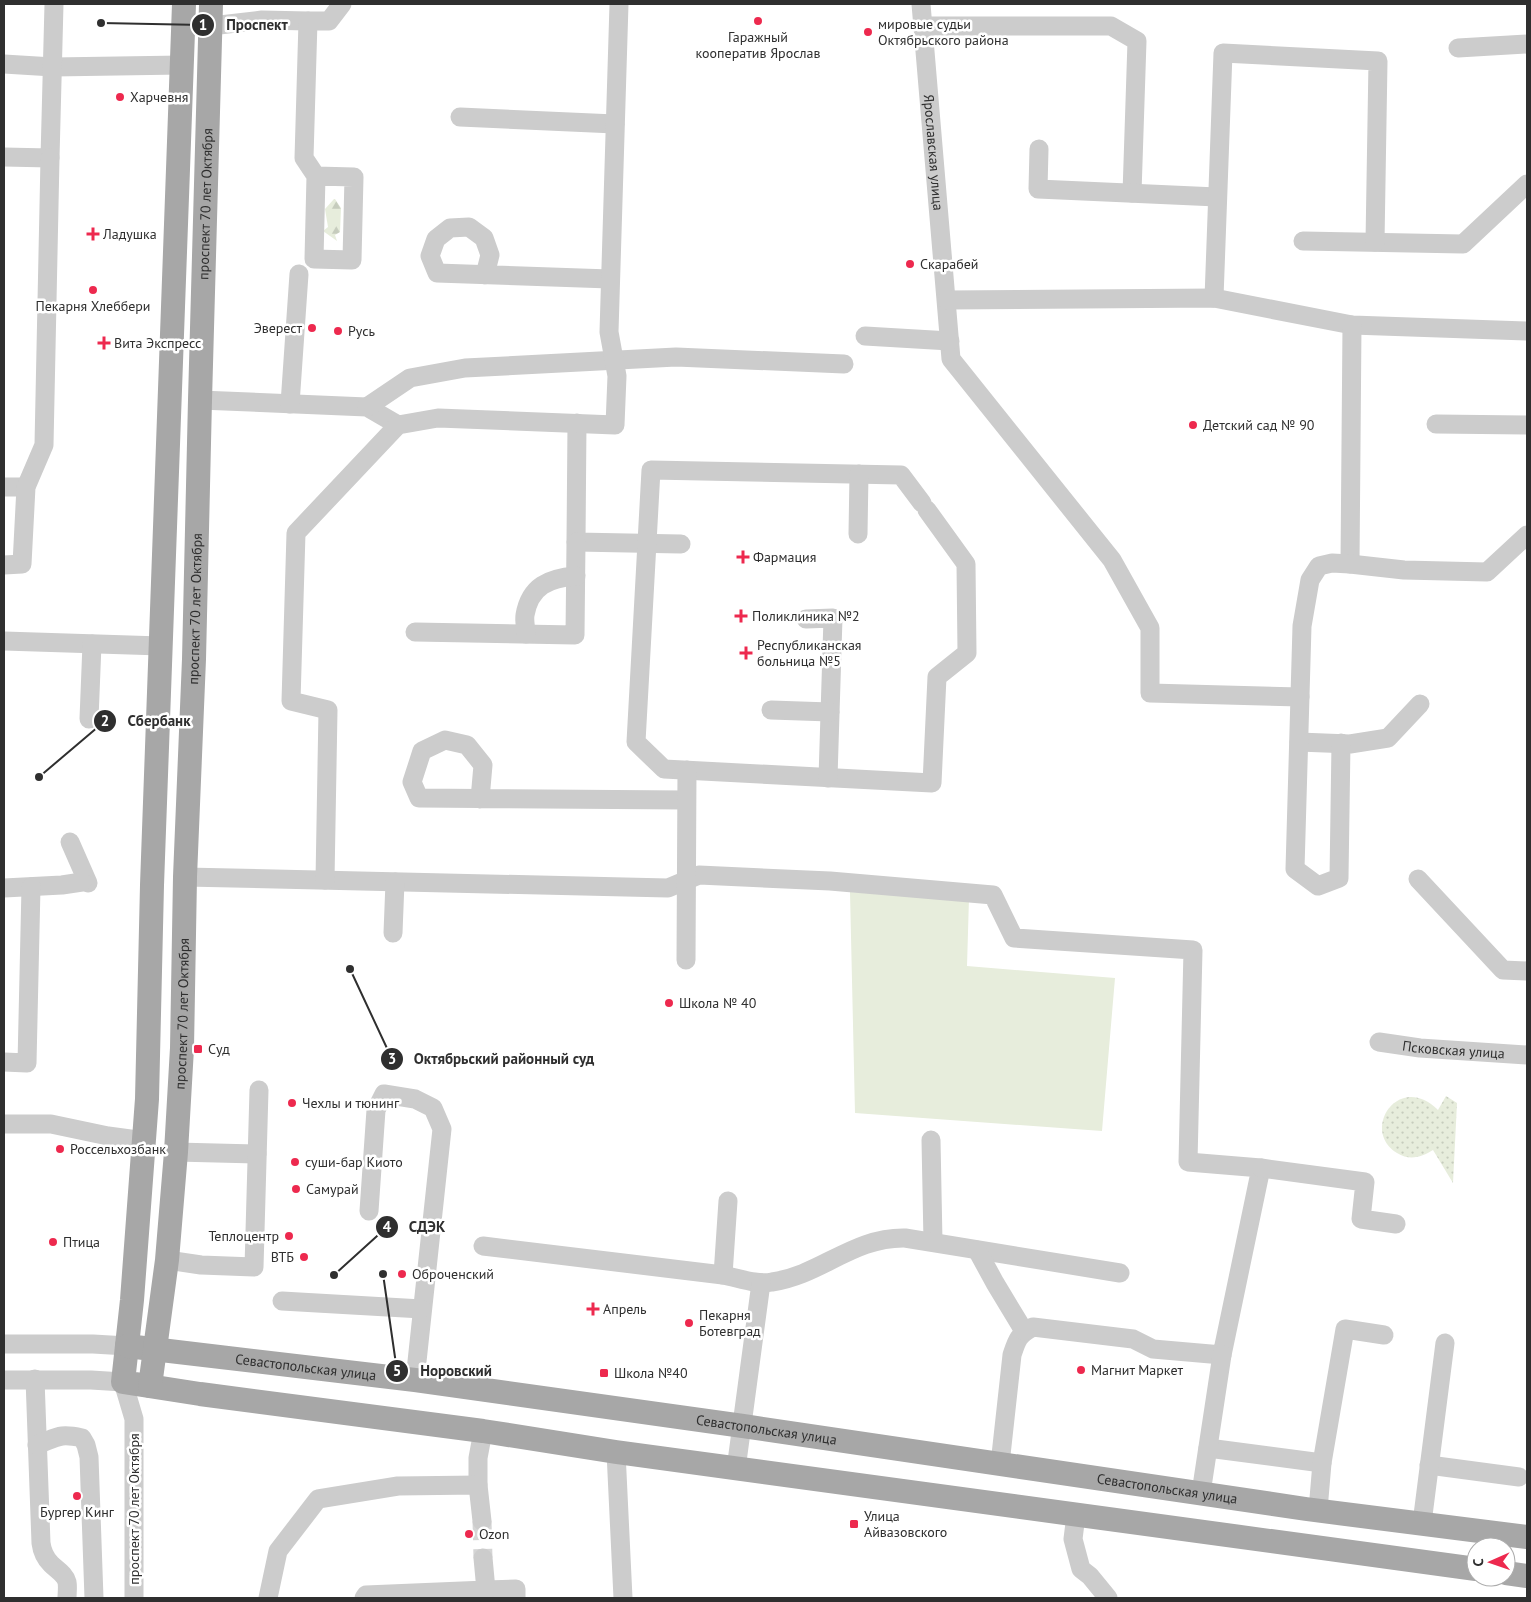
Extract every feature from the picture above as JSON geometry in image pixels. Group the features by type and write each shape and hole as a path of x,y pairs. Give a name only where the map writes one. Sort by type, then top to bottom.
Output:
{"main road":[{"path":"183,15 211,15"},
{"name":"проспект 70 лет Октября","path":"124,1382 145,1141 152,884 183,15"},
{"name":"проспект 70 лет Октября","path":"150,1386 168,1260 182,1048 185,877 194,646 211,15"},
{"path":"182,65 210,66"},
{"path":"170,400 200,400"},
{"path":"161,646 194,646"},
{"path":"152,884 185,877"},
{"name":"Севастопольская улица","path":"127,1346 415,1380 1318,1510 1527,1537"},
{"path":"124,1382 736,1469 1466,1568"}],"street":[{"path":"4,565 22,564 26,487 44,446 54,4"},
{"path":"211,15 262,20 329,21 342,4"},
{"path":"325,880 328,710 290,701 296,533 398,425 438,418 615,425 617,376 609,332 619,4"},
{"name":"Ярославская улица","path":"921,4 951,359 1117,568 1150,628 1150,693 1300,697"},
{"path":"308,21 304,158 316,176 314,259 352,260 354,177 316,176"},
{"path":"923,26 1112,26 1137,41 1132,193"},
{"path":"1458,48 1527,44"},
{"path":"1214,298 1223,53 1378,61 1374,242"},
{"path":"4,64 52,67 182,65"},
{"path":"460,117 615,124"},
{"path":"1039,150 1038,189 1218,197"},
{"path":"4,157 50,158"},
{"path":"1303,240 1463,244 1527,184"},
{"path":"290,404 299,274"},
{"path":"485,275 610,279"},
{"path":"947,300 1214,298 1352,325 1527,331"},
{"path":"1350,564 1352,325"},
{"path":"865,336 950,341"},
{"path":"367,407 410,378 465,368 676,357 844,364"},
{"path":"200,400 367,407 398,425"},
{"path":"415,632 575,636 577,423"},
{"path":"1436,424 1527,425"},
{"path":"651,470 859,474 901,475 966,564 967,654 937,677 932,784 664,768 636,742 651,470"},
{"path":"858,534 859,474"},
{"path":"4,487 26,487"},
{"path":"1341,743 1339,878 1318,886 1295,869 1302,626 1310,580 1319,566 1332,563 1404,570 1487,572 1527,535"},
{"path":"576,542 681,544"},
{"path":"526,634 524,616 530,599 541,585 558,577 576,576"},
{"path":"806,619 833,618 828,778"},
{"path":"4,641 161,646"},
{"path":"88,719 92,644"},
{"path":"1299,742 1350,744 1388,738 1420,704"},
{"path":"772,710 830,712"},
{"path":"686,960 687,770"},
{"path":"480,799 686,800"},
{"path":"4,888 85,882 70,842"},
{"path":"185,877 668,888 699,874 830,881 993,895 1014,938 1194,950 1188,1162 1261,1168 1365,1182 1361,1218 1396,1224"},
{"path":"1418,879 1503,970 1527,971"},
{"path":"393,933 395,882"},
{"path":"4,1062 27,1062 31,887"},
{"name":"Псковская улица","path":"1379,1042 1420,1048 1527,1055"},
{"path":"168,1260 201,1265 254,1267 259,1090"},
{"path":"369,1211 376,1110 384,1094 415,1098 433,1108 449,1129 422,1309 415,1380"},
{"path":"4,1124 51,1124 108,1136 145,1141"},
{"path":"931,1140 933,1242"},
{"path":"176,1152 257,1154"},
{"path":"1201,1493 1222,1355 1261,1168"},
{"path":"723,1275 728,1201"},
{"path":"483,1246 723,1275 761,1283 787,1279 862,1245 890,1238 905,1238 1120,1273"},
{"path":"977,1250 1024,1332"},
{"path":"736,1469 761,1283"},
{"path":"282,1301 422,1309"},
{"path":"1000,1464 1012,1355 1017,1338 1033,1327 1133,1339 1153,1348 1222,1355"},
{"path":"1318,1510 1322,1463 1345,1329 1384,1335"},
{"path":"1422,1523 1445,1343"},
{"name":"Севастопольская улица","path":"4,1344 127,1346"},
{"path":"35,1379 40,1544 46,1557 60,1571 67,1582 67,1598"},
{"path":"4,1380 35,1379 124,1382"},
{"name":"проспект 70 лет Октября","path":"124,1382 134,1419 134,1598"},
{"name":"проспект 70 лет Октября","path":"134,1419 150,1386"},
{"path":"482,1521 478,1484 478,1458 483,1432"},
{"path":"37,1446 52,1438 64,1435 82,1438 86,1445 89,1457 94,1598"},
{"path":"1208,1448 1322,1463"},
{"path":"616,1452 623,1598"},
{"path":"1429,1465 1519,1477"},
{"path":"268,1598 278,1551 318,1499 398,1486 478,1484"},
{"path":"1076,1515 1073,1539 1080,1568 1090,1576 1108,1598"},
{"path":"483,1558 486,1590"},
{"path":"364,1598 366,1595 516,1589 516,1598"}],"green space":[{"path":"334,199 341,208 340,232 335,235 337,241 323,231 328,227 325,209"},
{"path":"850,892 969,898 967,966 1115,978 1102,1131 855,1113"},
{"path":"1446,1096 1457,1103 1453,1183 1433,1150 1425,1155 1407,1157 1397,1153 1387,1143 1382,1131 1383,1119 1389,1108 1398,1100 1410,1097 1424,1100 1438,1110"}],"tunnel":[{"path":"482,1521 483,1558"}],"place":[{"name":"Гаражный кооператив Ярослав","path":"758,21"},
{"name":"Проспект","path":"101,23"},
{"name":"мировые судьи Октябрьского района","path":"868,32"},
{"name":"Харчевня","path":"120,97"},
{"name":"Ладушка","path":"93,234"},
{"name":"Скарабей","path":"910,264"},
{"name":"Пекарня Хлеббери","path":"93,290"},
{"name":"Эверест","path":"312,328"},
{"name":"Русь","path":"338,331"},
{"name":"Вита Экспресс","path":"104,343"},
{"name":"Детский сад № 90","path":"1193,425"},
{"name":"Фармация","path":"743,557"},
{"name":"Поликлиника №2","path":"741,616"},
{"name":"Республиканская больница №5","path":"746,653"},
{"name":"Сбербанк","path":"39,777"},
{"name":"Октябрьский районный суд","path":"350,969"},
{"name":"Школа № 40","path":"669,1003"},
{"name":"Суд","path":"198,1049"},
{"name":"Чехлы и тюнинг","path":"292,1103"},
{"name":"Россельхозбанк","path":"60,1149"},
{"name":"суши-бар Киото","path":"295,1162"},
{"name":"Самурай","path":"296,1189"},
{"name":"Теплоцентр","path":"289,1236"},
{"name":"Птица","path":"53,1242"},
{"name":"ВТБ","path":"304,1257"},
{"name":"Норовский","path":"383,1274"},
{"name":"Оброченский","path":"402,1274"},
{"name":"СДЭК","path":"334,1275"},
{"name":"Апрель","path":"593,1309"},
{"name":"Пекарня Ботевград","path":"689,1323"},
{"name":"Магнит Маркет","path":"1081,1370"},
{"name":"Школа №40","path":"604,1373"},
{"name":"Бургер Кинг","path":"77,1496"},
{"name":"Улица Айвазовского","path":"854,1524"},
{"name":"Ozon","path":"469,1534"}]}
